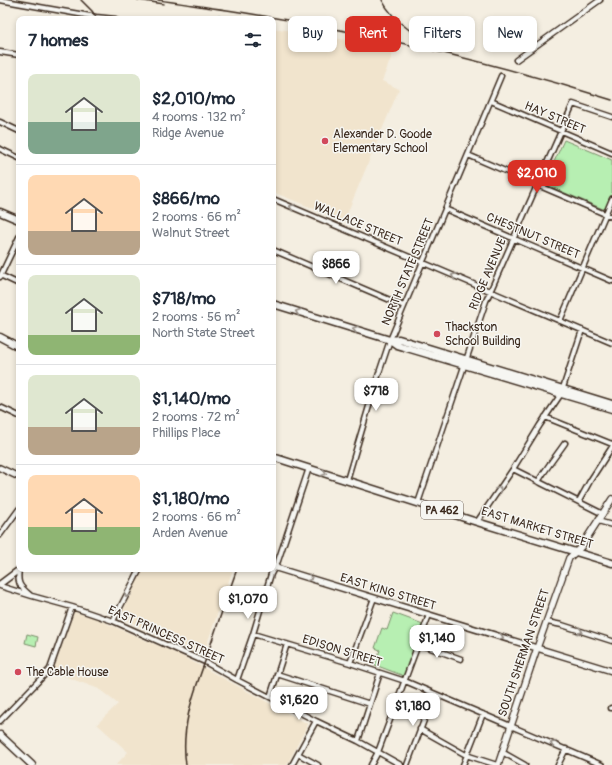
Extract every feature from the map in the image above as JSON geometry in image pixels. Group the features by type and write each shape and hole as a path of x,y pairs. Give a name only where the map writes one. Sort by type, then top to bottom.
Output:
{"main road":[{"path":"0,212 16,219"},
{"path":"276,305 390,340 398,345 465,362 612,409"},
{"path":"0,337 16,345"},
{"path":"562,392 612,404"},
{"name":"EAST MARKET STREET","path":"276,458 612,563"},
{"name":"SOUTH SHERMAN STREET","path":"498,765 569,558 581,547 612,499"},
{"path":"0,735 32,765"}],"street":[{"path":"0,0 90,16"},
{"path":"516,60 600,0"},
{"path":"0,52 16,55"},
{"name":"NORTH STATE STREET","path":"347,480 390,340 501,76"},
{"name":"HAY STREET","path":"491,101 612,153"},
{"name":"RIDGE AVENUE","path":"418,503 490,291 572,104 612,117"},
{"path":"0,122 16,130"},
{"path":"0,149 16,157"},
{"path":"468,155 612,217"},
{"path":"560,321 612,199"},
{"name":"WALLACE STREET","path":"276,200 612,343"},
{"name":"CHESTNUT STREET","path":"445,210 612,281"},
{"path":"16,243 0,276 16,283"},
{"path":"276,251 404,306"},
{"path":"477,522 562,392 582,330"},
{"path":"0,407 16,415"},
{"path":"545,417 612,445 579,501"},
{"path":"538,482 565,443"},
{"path":"0,468 16,476"},
{"path":"276,564 309,468"},
{"path":"513,469 603,514"},
{"path":"1,532 16,513"},
{"path":"598,522 612,525"},
{"name":"EAST KING STREET","path":"276,568 612,671"},
{"path":"0,585 16,572"},
{"path":"19,572 19,585 32,596"},
{"path":"113,621 138,572"},
{"path":"237,680 253,634 271,572"},
{"name":"EAST PRINCESS STREET","path":"0,585 113,621 204,662 316,721 358,741 401,765"},
{"path":"350,663 374,598"},
{"path":"0,721 50,669 72,607"},
{"path":"371,765 378,752 429,615"},
{"path":"547,622 562,625 612,641"},
{"name":"EDISON STREET","path":"253,634 405,681 602,765"},
{"path":"270,697 287,644"},
{"path":"419,644 461,659"},
{"path":"358,741 380,673"},
{"path":"277,674 370,704"},
{"path":"407,765 434,694"},
{"path":"463,765 483,714"},
{"path":"292,765 316,721"},
{"path":"420,729 466,755 498,765"},
{"path":"558,765 566,749"},
{"path":"502,752 525,765"},
{"path":"298,754 318,765"}],"shaded area":[{"name":"Alexander D. Goode Elementary School","path":"276,28 288,30 288,52 337,52 337,38 345,40 345,52 393,52 382,81 399,89 344,221 276,193"},
{"path":"142,572 232,572 203,655 120,617"},
{"path":"74,612 94,618 180,655 308,724 287,765 116,765 128,752 97,724 118,704 99,689 53,672"}],"green space":[{"path":"564,140 612,160 612,193 607,208 603,209 544,184"},
{"path":"393,613 423,624 404,676 375,665 380,650 375,648 382,628 387,630"},
{"path":"27,634 38,637 36,646 25,643"}],"railway":[{"path":"81,0 95,16"},
{"path":"138,0 164,4"},
{"path":"158,0 264,16"},
{"path":"382,0 393,16 409,30"},
{"path":"276,18 373,37 469,59 565,85 612,100"},
{"path":"186,765 185,736 190,708 198,680 236,572"}],"place":[{"name":"Alexander D. Goode Elementary School","path":"325,141"},
{"name":"Thackston School Building","path":"437,334"},
{"name":"The Cable House","path":"18,672"}]}
